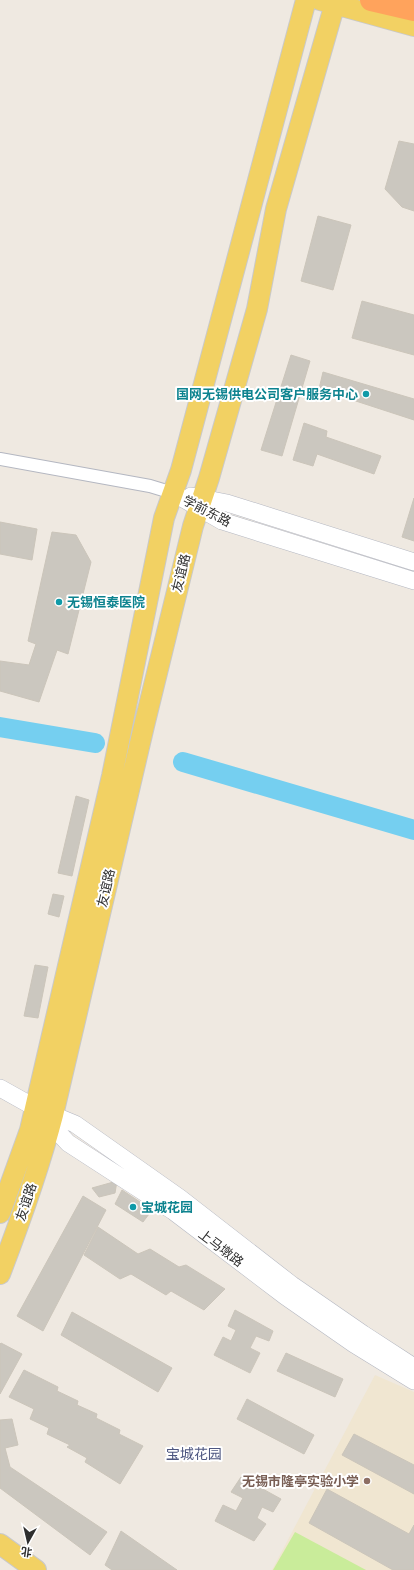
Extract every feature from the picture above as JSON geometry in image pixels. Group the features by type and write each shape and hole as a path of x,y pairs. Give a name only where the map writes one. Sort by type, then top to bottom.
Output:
{"highway":[{"path":"371,0 414,10"}],"main road":[{"name":"友谊路","path":"0,1213 30,1130 112,776 164,518 185,455 306,0"},
{"name":"友谊路","path":"0,1274 52,1120 144,726 193,526 257,308 276,209 331,1"},
{"path":"331,1 414,26"},
{"path":"0,1544 36,1570"}],"street":[{"path":"0,460 150,486 173,493"},
{"name":"学前东路","path":"173,493 200,503 222,521 414,581"},
{"name":"学前东路","path":"200,503 227,503 414,562"},
{"name":"上马墩路","path":"0,1088 52,1120 68,1143 173,1211 285,1296 354,1344 414,1381"},
{"name":"上马墩路","path":"52,1120 75,1124 180,1198 292,1285 414,1367"}],"shaded area":[{"name":"无锡市隆亭实验小学","path":"375,1375 414,1392 414,1570 272,1570"}],"green space":[{"path":"295,1532 366,1570 273,1570"}],"building":[{"path":"399,141 414,144 414,211 402,207 385,189"},
{"path":"318,216 351,225 333,290 301,281"},
{"path":"362,301 414,315 414,355 352,338"},
{"path":"291,355 310,361 282,456 261,450"},
{"name":"国网无锡供电公司客户服务中心","path":"323,372 414,399 414,420 319,389"},
{"path":"304,423 327,431 326,437 381,456 374,474 317,454 313,466 293,460"},
{"path":"414,498 414,541 402,537"},
{"path":"0,522 37,529 32,560 0,554"},
{"name":"无锡恒泰医院","path":"52,532 76,535 91,562 68,654 57,650 39,702 0,691 0,661 29,665 36,644 28,641"},
{"path":"76,796 89,800 72,876 58,873"},
{"path":"53,894 64,896 59,917 48,914"},
{"path":"35,965 48,967 38,1018 24,1016"},
{"name":"宝城花园","path":"117,1181 115,1193 99,1197 92,1188"},
{"name":"宝城花园","path":"122,1190 152,1210 143,1222 115,1204"},
{"path":"83,1196 106,1210 43,1331 17,1316"},
{"path":"98,1227 138,1254 150,1249 179,1267 186,1265 225,1289 204,1310 171,1291 166,1295 131,1274 120,1279 84,1255"},
{"path":"235,1310 273,1331 269,1341 256,1336 250,1348 260,1353 250,1373 214,1355 223,1337 231,1341 236,1330 228,1326"},
{"path":"72,1312 172,1368 158,1392 61,1335"},
{"path":"1,1343 22,1354 0,1394 0,1344"},
{"path":"286,1353 343,1379 335,1397 277,1371"},
{"path":"24,1370 58,1387 57,1391 78,1401 77,1405 97,1414 96,1418 120,1430 119,1434 143,1446 120,1484 85,1462 87,1458 67,1447 70,1445 47,1434 49,1428 30,1419 34,1409 9,1397"},
{"path":"247,1399 314,1435 304,1454 237,1419"},
{"path":"12,1419 18,1445 5,1448 10,1467 107,1532 90,1555 0,1488 0,1420"},
{"path":"354,1434 414,1465 414,1494 342,1455"},
{"path":"241,1477 281,1499 273,1512 262,1507 257,1518 266,1524 254,1541 215,1521 223,1505 236,1511 243,1498 231,1492"},
{"path":"327,1489 409,1534 414,1525 414,1570 393,1570 309,1523"},
{"path":"121,1531 177,1570 112,1570 105,1565"}],"waterway":[{"path":"0,727 95,743"},
{"path":"183,762 414,830"}],"place":[{"name":"国网无锡供电公司客户服务中心","path":"366,394"},
{"name":"无锡恒泰医院","path":"59,602"},
{"name":"宝城花园","path":"133,1207"},
{"name":"无锡市隆亭实验小学","path":"367,1481"}],"district":[{"name":"宝城花园","path":"194,1454"}]}
